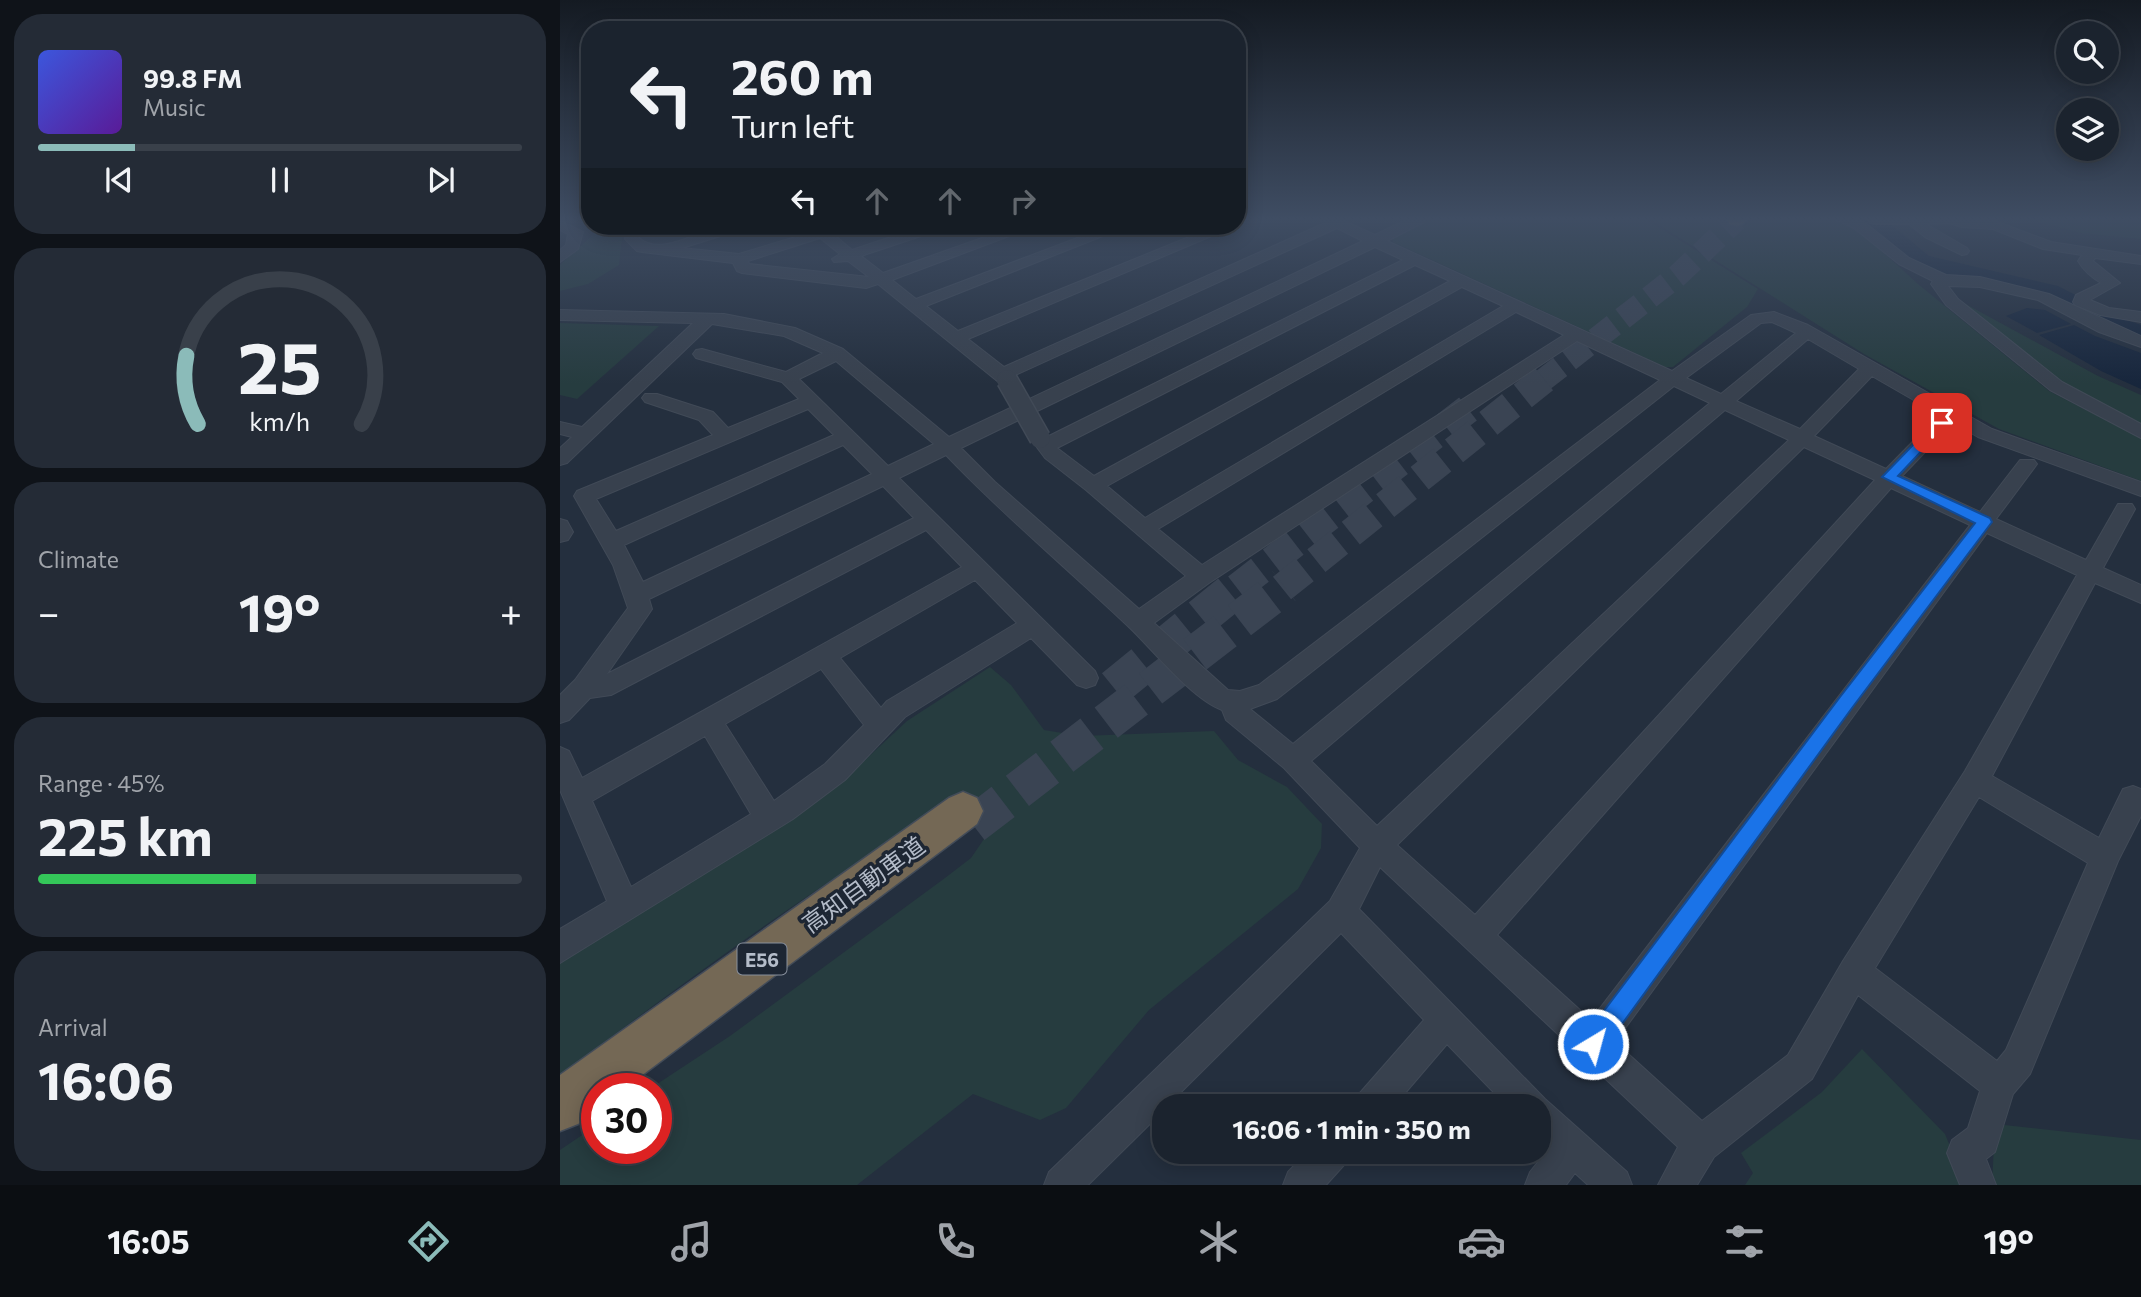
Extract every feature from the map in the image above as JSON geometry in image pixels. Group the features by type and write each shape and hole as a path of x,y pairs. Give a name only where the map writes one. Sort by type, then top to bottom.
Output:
{"highway":[{"name":"高知自動車道","path":"607,1073 968,818 725,1013 641,1073"},
{"name":"高知自動車道","path":"560,1106 581,1091"},
{"path":"560,1132 581,1117"}],"street":[{"path":"802,273 866,283 896,273"},
{"path":"873,273 1005,377 1052,454 1093,485 1201,578"},
{"path":"915,306 999,273"},
{"path":"956,338 1113,273"},
{"path":"1005,377 1222,273"},
{"path":"637,595 1308,273"},
{"path":"1043,442 1387,273"},
{"path":"1444,273 2141,595"},
{"path":"1929,273 1943,280 1980,282 2031,293 2141,342"},
{"path":"2082,298 2112,283 2096,273"},
{"path":"1943,280 1939,284 1941,290 1952,302 2056,386 2141,432"},
{"path":"1093,485 1462,281"},
{"path":"2053,289 2101,311 2141,317"},
{"path":"1144,528 1515,306"},
{"path":"560,315 708,318 789,332 837,353 947,446 1217,698 1232,701 1253,699 1268,692 1673,379 1757,318 1774,317 1807,332 1984,433 2133,499 2090,571 1975,780 1854,972 1800,1067 1701,1144 1676,1185"},
{"path":"560,459 708,318"},
{"path":"1293,760 1807,332"},
{"path":"1138,622 1201,578 1576,334"},
{"path":"788,378 837,353"},
{"path":"702,354 788,378 1086,678"},
{"path":"1073,1181 1341,912 1377,845 1802,438 1870,368"},
{"path":"651,398 706,416 725,436"},
{"path":"560,712 584,687 640,609 637,595 611,542 584,496 810,401"},
{"path":"1476,936 1889,477 1942,423"},
{"path":"560,428 585,434"},
{"path":"611,542 845,437"},
{"path":"1593,1044 2027,464"},
{"path":"584,687 602,688 927,520"},
{"path":"560,526 560,535"},
{"path":"576,796 975,569"},
{"path":"560,947 769,818 835,772 896,709 1033,625"},
{"path":"824,654 879,725"},
{"path":"1232,701 1235,712 1293,760 1377,845 1701,1144"},
{"path":"709,720 769,818"},
{"path":"560,759 625,907"},
{"path":"1975,780 2105,857"},
{"path":"1978,1185 1965,1153 1982,1139 1999,1084 2018,1062 2105,857 2138,793"},
{"path":"1341,912 1519,1094"},
{"path":"1854,972 1999,1084"},
{"path":"1382,1094 1446,1021"},
{"path":"1551,1126 1614,1185"},
{"path":"1543,1185 1572,1147"},
{"path":"1301,1185 1320,1164"}],"green space":[{"path":"560,273 605,273 588,284 560,291"},
{"path":"1461,273 1733,273 1758,289 1747,307 1673,367 1665,367"},
{"path":"1736,273 1906,273 2049,391 2141,438 2141,481 1999,429 1864,354"},
{"path":"1962,302 2098,376 2141,395 2141,427 2066,386"},
{"path":"560,323 659,326 577,399 560,395"},
{"path":"990,667 1011,685 1044,730 1081,736 1214,731 1238,760 1287,787 1322,824 1321,848 1298,889 1149,1010 1066,1108 1040,1120 973,1094 857,1185 560,1185 560,1150 581,1136 581,1164 672,1164 672,1074 730,1036 945,878 971,858 984,839 960,798 757,931 560,1076 560,958 849,775 907,721"},
{"path":"1862,1049 1945,1134 1966,1185 1745,1185 1753,1173 1741,1153 1822,1092"},
{"path":"1995,1124 2141,1140 2141,1185 1992,1185"}],"water":[{"path":"2027,308 2045,310 2071,324 2037,333 2006,316"},
{"path":"2074,325 2141,353 2141,389 2101,371 2039,335"}],"waterway":[{"path":"1973,273 2049,291 2109,322 2141,334"}],"tunnel":[{"path":"1542,381 1680,273"},
{"path":"1282,588 1544,379"},
{"path":"1237,588 1468,409"},
{"path":"1114,688 1239,586"},
{"path":"973,825 1284,586"}],"route":[{"path":"1593,1044 1984,522 1889,477 1942,423"}]}
